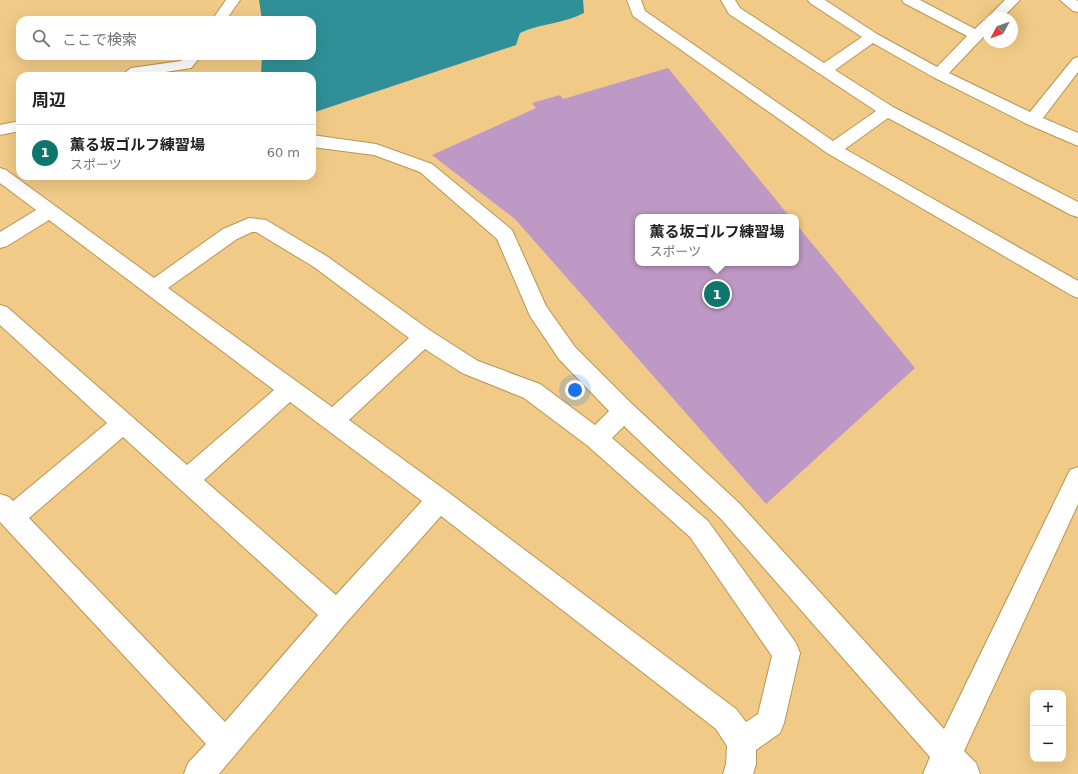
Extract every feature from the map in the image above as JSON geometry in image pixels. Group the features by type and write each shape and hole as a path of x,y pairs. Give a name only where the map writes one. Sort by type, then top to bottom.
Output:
{"street":[{"path":"222,16 233,0"},
{"path":"634,0 638,13 833,149 1076,286"},
{"path":"728,0 734,11 887,111 1078,210"},
{"path":"814,0 872,37 939,74 1033,120 1078,140"},
{"path":"908,0 976,35"},
{"path":"1000,12 1013,0"},
{"path":"1068,0 1078,8"},
{"path":"939,74 982,30"},
{"path":"824,70 872,37"},
{"path":"1033,120 1078,62"},
{"path":"135,72 191,66"},
{"path":"833,149 887,111"},
{"path":"0,130 16,127"},
{"path":"316,142 376,150 426,168 505,235 537,310 567,352 624,411 730,511 950,767 1078,478"},
{"path":"0,174 439,500 726,719 742,742 741,764 738,774"},
{"path":"0,241 49,211"},
{"path":"154,288 230,234 249,225 259,225 321,262 424,337 470,368 532,391 596,439 699,530 786,653 770,723 742,742"},
{"path":"0,313 337,614"},
{"path":"332,421 424,337"},
{"path":"187,480 290,389"},
{"path":"596,439 624,411"},
{"path":"123,423 6,511 225,743"},
{"path":"199,774 337,614 439,500"}],"shaded area":[{"path":"668,68 788,214 635,214 635,266 799,266 799,228 915,368 766,504 515,219 432,155 536,108 532,103 560,95 563,99"}],"water":[{"path":"259,0 583,0 584,13 576,17 536,27 520,33 516,45 316,112 316,72 261,72 262,60 316,60 316,16 261,16"}],"place":[{"name":"薫る坂ゴルフ練習場","path":"717,294"}]}
